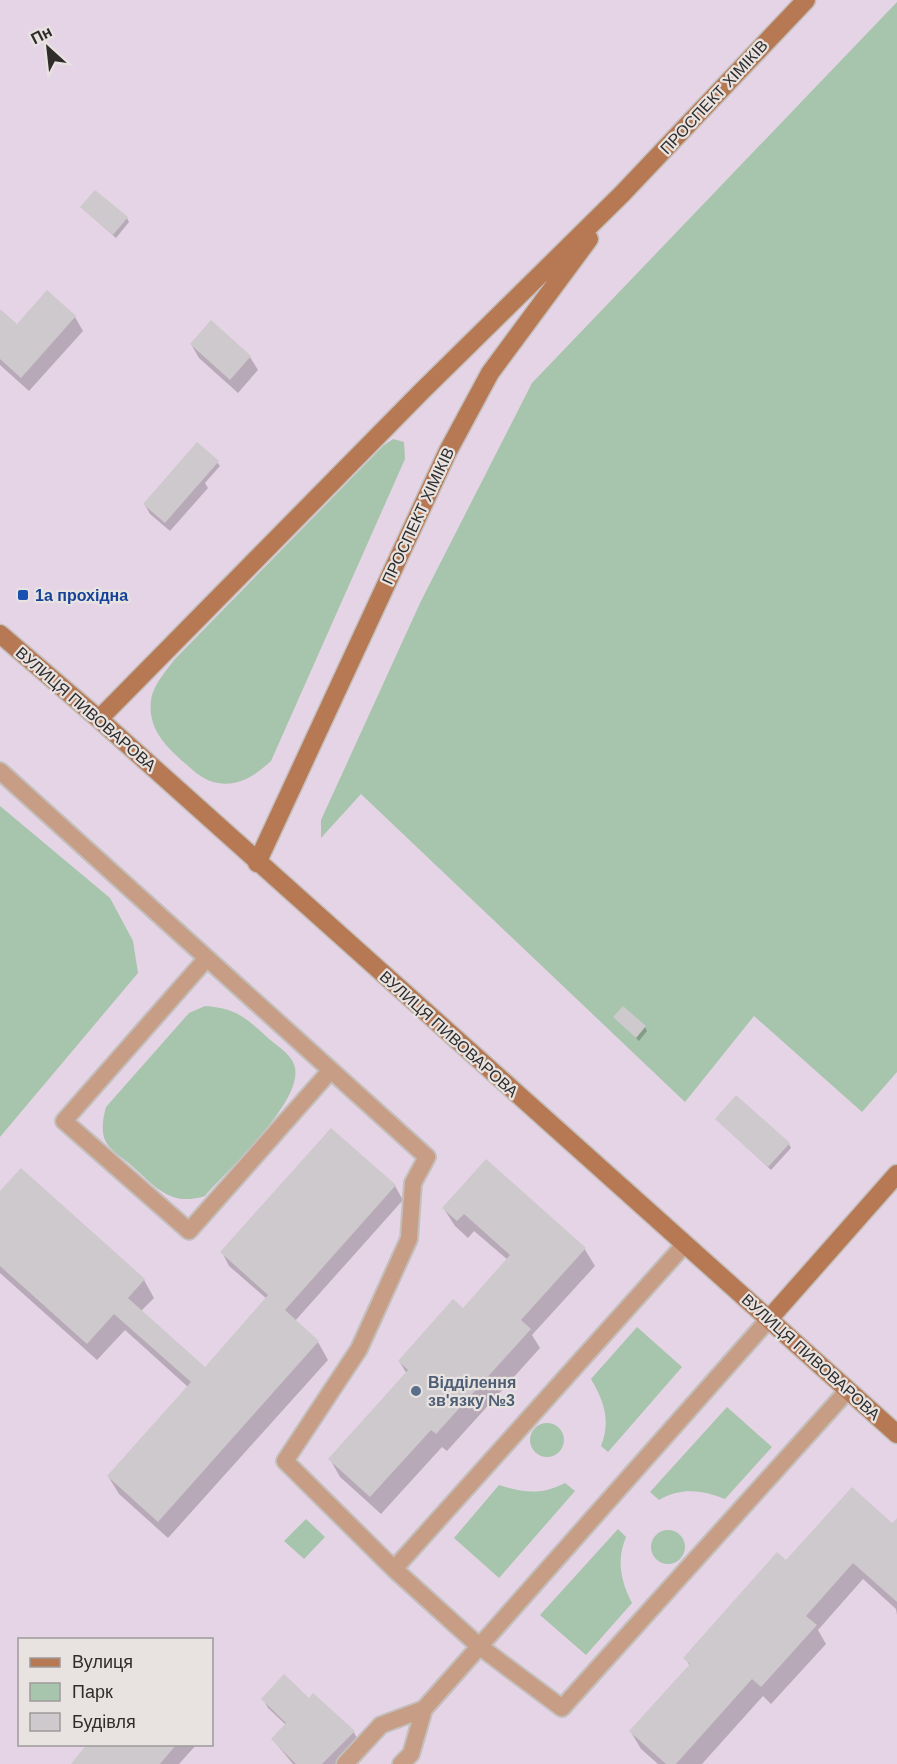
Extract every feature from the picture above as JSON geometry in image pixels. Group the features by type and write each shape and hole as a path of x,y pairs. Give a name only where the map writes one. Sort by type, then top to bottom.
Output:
{"street":[{"name":"ПРОСПЕКТ ХІМІКІВ","path":"99,719 422,391 622,194 806,0"},
{"name":"ПРОСПЕКТ ХІМІКІВ","path":"257,863 448,451 490,373 622,194"},
{"name":"ВУЛИЦЯ ПИВОВАРОВА","path":"0,634 99,719 257,863 897,1434"},
{"path":"769,1319 897,1174"}],"lane":[{"path":"0,771 427,1157 413,1183 409,1239 359,1349 285,1461 394,1569 479,1646 562,1708 848,1390"},
{"path":"207,958 64,1121 189,1231 331,1070"},
{"path":"394,1569 685,1244"},
{"path":"401,1764 411,1754 423,1709 769,1319"},
{"path":"345,1764 381,1725 423,1709"}],"shaded area":[{"path":"0,0 897,0 897,1764 0,1764"}],"green space":[{"path":"897,2 897,1072 862,1112 754,1016 685,1102 361,794 321,838 321,820 421,601 532,383"},
{"path":"393,439 404,442 405,459 271,761 254,775 233,783 226,784 205,779 164,743 154,726 151,706 156,686 174,660 383,446"},
{"path":"0,806 110,898 133,941 138,973 0,1137"},
{"path":"205,1006 225,1009 240,1015 284,1051 294,1063 294,1082 287,1099 261,1135 205,1196 182,1199 156,1188 112,1150 105,1140 103,1121 106,1107 189,1013"},
{"path":"637,1327 682,1367 608,1452 601,1446 606,1420 605,1411 591,1379"},
{"path":"727,1407 772,1447 725,1499 692,1491 675,1493 659,1500 650,1492"},
{"path":"547,1423 559,1428 564,1440 559,1452 547,1457 535,1452 530,1440 535,1428"},
{"path":"565,1483 575,1491 499,1578 454,1538 499,1485 533,1492 549,1490"},
{"path":"306,1519 325,1537 304,1559 284,1541"},
{"path":"618,1529 626,1537 621,1554 621,1571 632,1603 586,1655 540,1615"},
{"path":"668,1530 680,1535 685,1547 680,1559 668,1564 656,1559 651,1547 656,1535"}],"building":[{"path":"95,190 128,217 113,235 80,207"},
{"path":"47,290 76,316 21,378 0,359 0,309 17,324"},
{"path":"211,320 251,356 230,380 190,344"},
{"path":"197,442 219,461 165,523 143,504"},
{"path":"623,1006 646,1026 636,1038 613,1017"},
{"path":"736,1095 790,1143 768,1167 715,1119"},
{"path":"331,1128 396,1185 285,1310 319,1341 158,1522 107,1476 191,1382 114,1314 87,1344 0,1266 0,1191 21,1168 145,1279 128,1298 205,1367 268,1295 220,1252"},
{"path":"486,1159 586,1248 521,1320 531,1329 436,1434 431,1430 370,1497 328,1459 408,1370 398,1361 453,1299 463,1308 510,1255 464,1214 457,1221 442,1208"},
{"path":"852,1487 892,1523 897,1518 897,1602 853,1563 806,1616 817,1625 761,1687 752,1679 676,1764 666,1764 629,1731 690,1664 683,1658 777,1552 786,1560"},
{"path":"284,1674 309,1698 313,1693 355,1731 322,1764 296,1764 271,1739 286,1723 261,1699"},
{"path":"85,1746 175,1746 160,1764 71,1764"}],"place":[{"name":"1а прохідна","path":"23,595"},
{"name":"Відділення зв'язку №3","path":"416,1391"}]}
